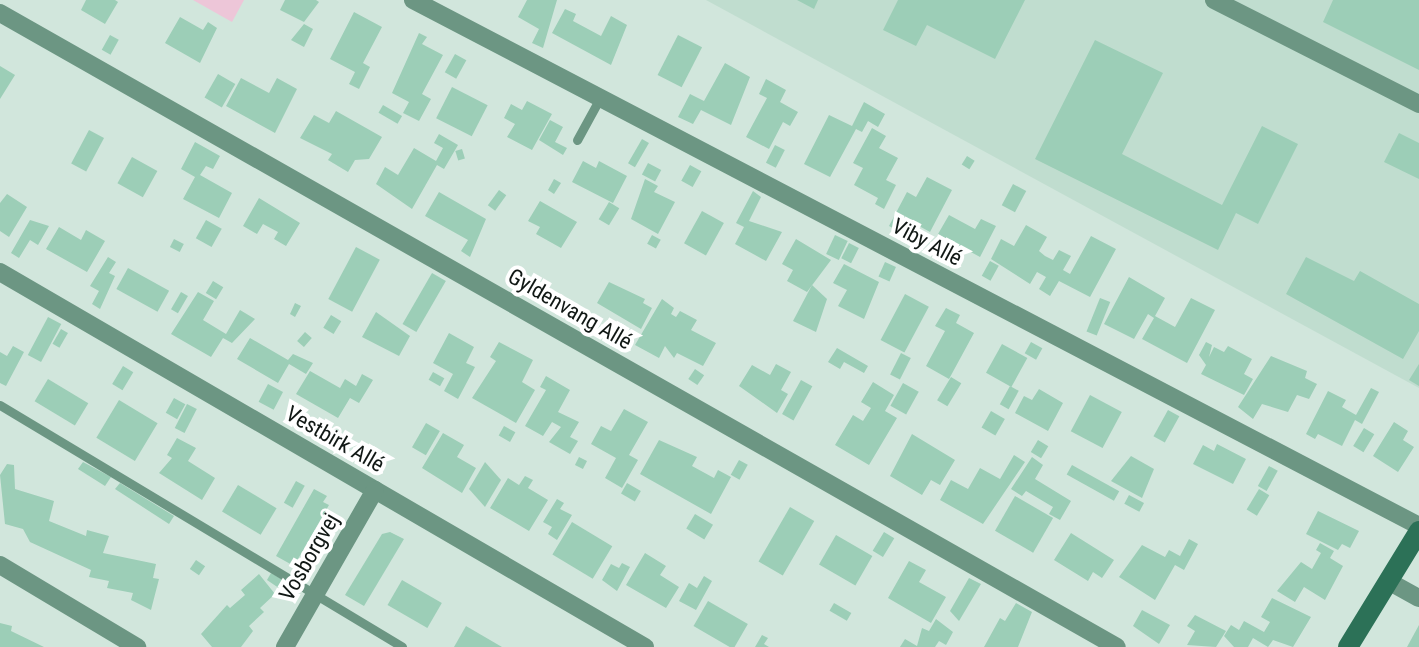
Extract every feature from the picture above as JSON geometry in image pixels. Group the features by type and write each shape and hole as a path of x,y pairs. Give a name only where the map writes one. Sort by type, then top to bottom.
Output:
{"street":[{"name":"Viby Allé","path":"413,0 1419,528"},
{"path":"1214,0 1419,104"},
{"name":"Gyldenvang Allé","path":"0,13 1117,647"},
{"name":"Vestbirk Allé","path":"0,272 645,647"},
{"name":"Vosborgvej","path":"285,647 375,490"},
{"path":"1348,647 1419,528"},
{"path":"0,565 137,647"},
{"path":"1388,581 1419,598"}],"lane":[{"path":"577,140 600,98"},
{"path":"0,405 402,647"}],"shaded area":[{"path":"193,0 244,0 232,22"},
{"path":"706,0 1419,0 1419,388"}],"building":[{"path":"86,0 118,2 105,24 81,10"},
{"path":"285,0 319,2 304,22 280,10"},
{"path":"527,0 557,0 543,48 532,43 539,29 518,17"},
{"path":"797,0 818,0 814,9"},
{"path":"898,0 1025,0 995,59 927,25 916,46 883,30"},
{"path":"1333,0 1419,0 1419,70 1323,22"},
{"path":"565,9 576,14 573,21 601,36 611,16 627,25 611,65 552,33"},
{"path":"354,12 382,27 363,63 370,67 359,89 349,84 355,72 330,59"},
{"path":"180,17 203,30 208,22 217,28 200,63 165,43"},
{"path":"304,24 313,29 304,47 291,40"},
{"path":"419,33 427,37 422,44 443,55 422,94 431,99 419,121 403,113 409,102 392,93"},
{"path":"110,35 119,40 111,55 102,50"},
{"path":"678,35 702,47 682,87 658,75"},
{"path":"1095,40 1163,73 1122,154 1222,205 1262,126 1298,144 1258,224 1236,213 1218,250 1035,159"},
{"path":"455,54 466,60 456,79 445,72"},
{"path":"725,63 750,77 731,125 701,110 693,124 678,117 690,94 704,101"},
{"path":"0,66 15,75 0,99"},
{"path":"218,74 235,84 222,107 204,97"},
{"path":"241,78 269,93 277,78 297,89 275,133 226,106"},
{"path":"766,79 786,90 780,102 798,112 790,126 783,122 769,149 746,137 767,98 759,94"},
{"path":"452,87 488,105 472,136 436,118"},
{"path":"527,101 552,114 532,150 507,137 515,124 504,118 511,104 522,110"},
{"path":"864,102 885,114 878,127 868,121 862,132 856,129 830,177 804,164 829,115 852,126"},
{"path":"383,105 402,116 398,124 378,113"},
{"path":"336,111 382,137 369,159 355,160 348,172 328,160 332,154 300,138 314,115 329,123"},
{"path":"550,120 563,127 555,142 567,148 563,155 539,140"},
{"path":"872,128 886,136 879,148 898,158 886,180 896,185 884,209 875,204 878,198 854,185 863,168 853,163"},
{"path":"89,130 104,138 86,172 71,164"},
{"path":"1399,133 1419,143 1419,179 1384,162"},
{"path":"439,134 458,145 444,169 437,165 412,209 376,184 385,167 398,175 414,148 436,161 443,148 434,143"},
{"path":"642,139 649,143 635,167 628,163"},
{"path":"195,142 220,156 213,169 206,166 200,175 232,193 219,218 183,199 195,177 181,169"},
{"path":"775,145 785,150 776,168 766,163"},
{"path":"462,149 465,159 458,161 455,151"},
{"path":"967,156 975,161 969,169 962,164"},
{"path":"132,157 157,171 143,197 117,183"},
{"path":"583,161 596,168 599,161 627,176 613,203 572,182"},
{"path":"648,163 661,170 655,182 642,174"},
{"path":"690,165 701,171 693,187 681,181"},
{"path":"927,177 952,190 930,232 919,226 912,238 889,226 907,192 916,197"},
{"path":"554,179 561,183 554,194 548,190"},
{"path":"645,179 658,186 654,192 675,202 658,234 631,219"},
{"path":"1013,184 1026,191 1015,212 1002,205"},
{"path":"499,190 506,195 495,211 488,205"},
{"path":"753,191 761,197 749,221 782,232 766,261 735,244 744,227 736,223"},
{"path":"439,192 486,219 470,257 461,251 468,240 425,216"},
{"path":"7,194 27,207 9,237 0,231 0,203"},
{"path":"259,198 300,223 286,246 274,239 278,232 263,224 257,234 243,226"},
{"path":"540,201 577,222 561,248 536,234 540,227 528,221"},
{"path":"609,202 619,208 609,225 599,219"},
{"path":"702,211 724,223 706,255 684,243"},
{"path":"949,215 975,229 981,219 996,226 980,257 938,234"},
{"path":"30,220 49,226 38,245 30,240 19,258 11,253"},
{"path":"206,220 222,229 212,247 196,238"},
{"path":"1026,225 1047,237 1039,251 1045,256 1053,260 1059,250 1071,256 1063,270 1070,274 1091,236 1116,249 1090,297 1059,281 1050,296 1039,289 1046,277 1037,272 1030,284 991,259 1001,239 1014,246"},
{"path":"59,227 81,240 86,230 105,241 87,272 46,249"},
{"path":"652,235 661,240 656,249 647,244"},
{"path":"835,235 848,241 839,260 826,254"},
{"path":"174,239 184,244 180,252 170,247"},
{"path":"796,239 831,260 807,292 787,281 793,270 782,264"},
{"path":"849,243 859,248 851,263 841,258"},
{"path":"356,247 380,260 352,312 328,299"},
{"path":"108,257 116,262 109,273 115,276 100,309 92,304 99,291 90,286"},
{"path":"1306,257 1354,281 1360,271 1419,304 1419,331 1403,359 1286,294"},
{"path":"990,261 999,266 991,281 982,276"},
{"path":"885,262 896,267 889,281 878,277"},
{"path":"844,264 879,282 864,319 838,306 847,290 833,283"},
{"path":"128,268 169,291 157,312 116,289"},
{"path":"432,273 446,281 416,332 402,324"},
{"path":"1129,277 1165,298 1155,316 1175,327 1191,298 1215,310 1187,363 1142,339 1154,318 1148,314 1134,339 1104,324"},
{"path":"213,281 223,287 216,299 206,293"},
{"path":"609,282 645,299 643,303 652,308 641,329 597,303"},
{"path":"812,285 827,299 816,332 793,321"},
{"path":"181,292 188,296 178,313 171,309"},
{"path":"198,292 214,301 203,320 226,334 240,310 255,319 232,343 223,338 211,357 171,334"},
{"path":"905,294 929,307 904,353 881,340"},
{"path":"1100,298 1110,302 1097,335 1087,331"},
{"path":"662,299 674,308 671,314 676,317 680,311 697,320 691,330 716,343 703,366 677,353 674,358 665,346 659,358 635,345"},
{"path":"295,303 301,306 295,317 290,314"},
{"path":"946,308 960,315 956,323 974,333 949,379 926,366 945,331 935,326"},
{"path":"376,312 410,336 399,356 362,337"},
{"path":"331,315 341,321 334,334 323,328"},
{"path":"48,317 61,324 41,362 28,355"},
{"path":"61,329 68,333 59,348 52,344"},
{"path":"305,332 312,338 304,347 297,341"},
{"path":"449,333 474,347 466,363 475,367 458,399 444,391 453,374 433,363"},
{"path":"250,338 288,360 293,354 313,363 306,374 289,364 278,383 237,359"},
{"path":"499,342 533,360 522,382 535,390 516,423 472,398 496,361 490,357"},
{"path":"1031,342 1042,348 1036,360 1025,353"},
{"path":"1206,342 1212,345 1209,357 1214,347 1224,352 1228,346 1252,359 1244,374 1253,379 1244,395 1201,374 1206,365 1199,355"},
{"path":"1002,344 1027,358 1011,387 986,373"},
{"path":"13,346 24,352 6,386 0,383 0,352 7,356"},
{"path":"837,348 868,366 864,373 844,362 840,369 828,362"},
{"path":"901,353 911,358 900,379 890,374"},
{"path":"1271,356 1307,371 1305,378 1317,384 1309,399 1297,395 1288,412 1262,404 1253,419 1238,407"},
{"path":"776,364 791,372 781,390 788,394 777,413 739,386 752,365 770,375"},
{"path":"1419,364 1419,386 1409,380"},
{"path":"123,366 133,372 122,390 112,384"},
{"path":"695,369 704,375 697,385 688,379"},
{"path":"310,371 340,388 345,379 356,386 362,374 373,380 359,403 350,398 338,418 296,394"},
{"path":"433,372 444,378 440,386 429,380"},
{"path":"546,376 570,390 558,412 579,422 570,437 578,441 570,454 549,442 561,427 552,422 543,436 525,426 546,390 540,387"},
{"path":"951,377 961,383 947,406 937,400"},
{"path":"48,379 88,403 75,425 35,401"},
{"path":"801,380 812,386 793,420 782,414"},
{"path":"873,382 894,395 885,411 897,418 869,465 835,445 853,415 863,421 871,408 861,402"},
{"path":"903,383 919,392 906,414 890,406"},
{"path":"268,384 283,392 274,410 259,402"},
{"path":"1010,386 1019,391 1009,409 1000,404"},
{"path":"1371,388 1379,392 1362,424 1355,420 1342,446 1318,434 1315,439 1306,434 1328,391 1346,400 1342,407 1356,415"},
{"path":"1039,389 1063,403 1048,431 1015,413 1024,396 1032,400"},
{"path":"1090,395 1122,412 1103,448 1071,431"},
{"path":"174,398 185,404 177,419 166,413"},
{"path":"119,400 158,423 135,461 96,438"},
{"path":"187,404 197,409 185,433 175,428"},
{"path":"624,409 648,422 629,455 638,460 622,488 605,478 616,458 591,444 601,426 611,431"},
{"path":"1168,410 1179,416 1165,443 1153,436"},
{"path":"991,411 1005,419 995,435 982,427"},
{"path":"1394,422 1408,431 1403,440 1414,447 1398,472 1373,456"},
{"path":"426,423 440,431 426,455 412,447"},
{"path":"504,426 515,432 510,442 499,436"},
{"path":"1364,428 1374,434 1363,452 1353,446"},
{"path":"443,433 464,445 457,457 476,468 462,493 422,468"},
{"path":"912,434 955,460 940,485 931,480 922,495 890,476"},
{"path":"177,438 196,448 188,461 215,478 202,500 159,473 172,458 167,455"},
{"path":"659,440 697,457 692,466 714,478 718,470 731,477 711,514 640,474"},
{"path":"1038,440 1048,446 1041,458 1031,452"},
{"path":"1217,444 1246,459 1233,484 1193,464 1203,445 1214,451"},
{"path":"1014,455 1025,462 983,524 940,500 951,480 968,489 980,468 1000,479"},
{"path":"1131,456 1154,469 1142,498 1111,481"},
{"path":"579,457 587,461 583,469 575,465"},
{"path":"1032,457 1043,465 1035,479 1071,501 1060,520 1049,514 1053,507 1026,491 1022,496 1011,489"},
{"path":"739,460 748,465 740,480 731,475"},
{"path":"83,462 111,477 105,486 78,469"},
{"path":"485,462 501,480 485,507 469,489"},
{"path":"7,464 14,465 15,489 54,501 49,521 86,536 87,530 109,536 103,553 156,564 153,578 159,579 151,610 131,600 133,593 107,588 109,581 89,577 91,570 30,542 23,529 5,524 0,475"},
{"path":"1072,465 1119,491 1114,501 1067,475"},
{"path":"1269,466 1278,471 1267,491 1258,486"},
{"path":"525,476 533,480 528,488 548,500 529,531 490,508 508,478 519,485"},
{"path":"296,481 305,486 293,508 284,503"},
{"path":"120,483 174,516 169,524 115,489"},
{"path":"627,483 641,491 635,501 621,493"},
{"path":"238,485 277,508 261,535 222,512"},
{"path":"314,489 327,496 323,502 329,505 294,566 276,556"},
{"path":"1259,489 1269,495 1257,516 1247,510"},
{"path":"1129,495 1144,503 1139,512 1124,504"},
{"path":"1015,496 1053,518 1033,553 995,531"},
{"path":"557,499 564,503 560,509 572,515 557,540 548,534 552,527 543,522"},
{"path":"790,507 814,521 783,576 758,562"},
{"path":"1318,511 1359,531 1350,548 1342,544 1338,550 1306,534"},
{"path":"695,514 713,525 704,539 686,529"},
{"path":"572,522 612,546 593,579 552,555"},
{"path":"390,532 404,539 364,606 345,595 382,534"},
{"path":"884,532 894,538 883,557 873,551"},
{"path":"1071,533 1114,560 1102,578 1093,572 1088,581 1054,560"},
{"path":"836,535 872,556 855,585 819,564"},
{"path":"1189,539 1198,544 1184,570 1175,565 1155,600 1119,577 1142,545 1165,557 1169,550 1180,556"},
{"path":"1320,543 1334,551 1330,558 1343,566 1325,600 1304,587 1295,602 1277,591 1301,562 1312,569 1321,553 1316,550"},
{"path":"645,553 666,566 660,575 679,587 666,608 626,585"},
{"path":"196,560 205,566 199,575 190,569"},
{"path":"909,561 926,570 919,582 946,597 931,623 888,598"},
{"path":"622,563 630,567 617,591 602,580 611,564 619,568"},
{"path":"271,573 298,589 292,597 267,580"},
{"path":"259,574 275,594 260,608 264,612 249,626 253,631 241,647 212,647 201,634 227,605 230,608 245,595 241,590"},
{"path":"704,576 712,581 696,610 679,601 689,583 697,588"},
{"path":"969,578 981,584 959,621 950,611"},
{"path":"402,580 442,603 427,628 388,605"},
{"path":"1272,598 1311,617 1293,647 1273,640 1268,647 1253,638 1248,647 1234,647 1224,636 1231,625 1239,630 1244,621 1264,632 1270,622 1261,617"},
{"path":"708,601 748,624 735,647 694,626"},
{"path":"834,603 851,613 847,621 830,611"},
{"path":"1016,603 1032,612 1018,647 984,647 1000,618 1005,621"},
{"path":"1142,610 1170,625 1159,644 1133,626"},
{"path":"1195,615 1226,631 1216,647 1187,645 1195,631 1187,626"},
{"path":"936,619 953,632 946,645 939,641 935,647 900,647 905,639 917,646 922,628 929,631"},
{"path":"0,623 12,626 11,631 44,647 0,647"},
{"path":"1419,625 1419,647 1407,647"},
{"path":"466,626 502,647 454,647"},
{"path":"762,635 768,638 764,644 769,647 755,647"}]}
